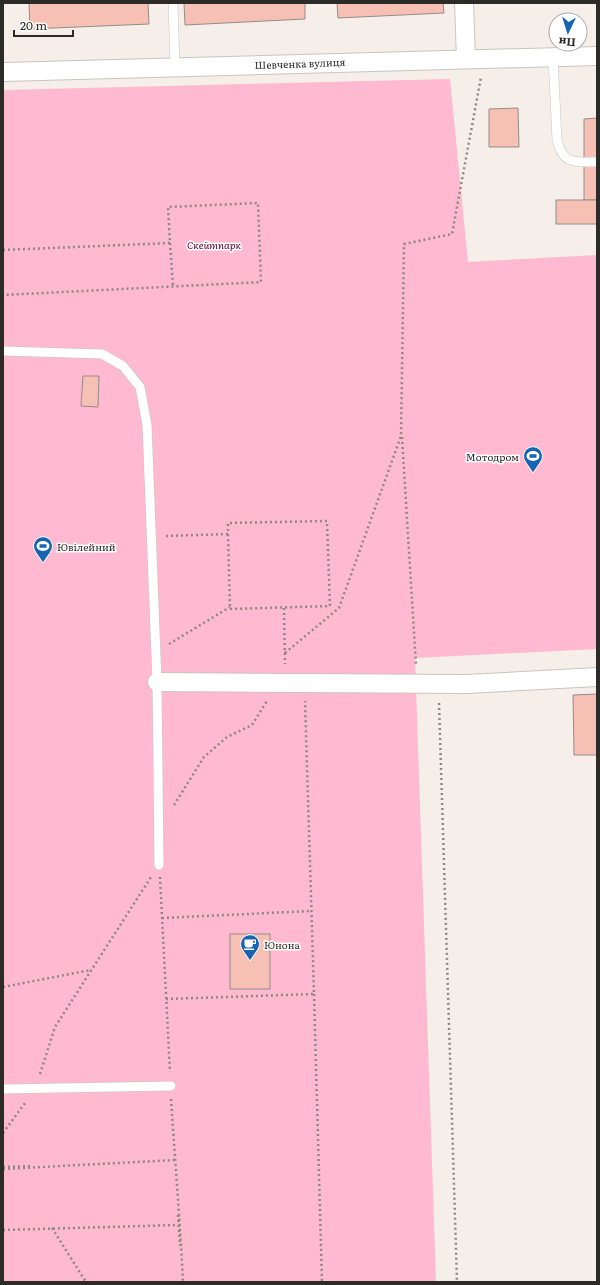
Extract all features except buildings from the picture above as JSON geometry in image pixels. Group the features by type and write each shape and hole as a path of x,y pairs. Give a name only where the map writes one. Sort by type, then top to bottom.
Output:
{"street":[{"path":"464,3 466,59"},
{"name":"Шевченка вулиця","path":"3,72 597,56"},
{"path":"157,682 467,684 597,677"}],"lane":[{"path":"173,3 175,67"},
{"path":"553,57 557,140 559,150 565,158 575,162 597,162"},
{"path":"3,351 102,354 123,366 140,387 147,425 157,682 159,865"},
{"path":"3,1089 171,1086"}],"path":[{"path":"285,653 339,608 401,436 404,244 452,234 483,71"},
{"path":"3,294 261,282 258,203 168,207 173,286"},
{"path":"3,250 170,244"},
{"path":"401,425 417,684"},
{"path":"327,521 330,606 230,609 230,607 228,523 327,521"},
{"path":"151,537 228,534"},
{"path":"156,653 230,607"},
{"path":"158,829 204,757 227,737 252,725 283,683 285,653 284,608"},
{"path":"305,683 322,1282"},
{"path":"439,684 457,1282"},
{"path":"3,1133 36,1089 55,1027 159,865"},
{"path":"162,918 312,911"},
{"path":"3,988 91,970"},
{"path":"166,998 314,994"},
{"path":"171,1086 182,1282"},
{"path":"3,1168 175,1160"},
{"path":"3,1230 181,1225"},
{"path":"52,1228 86,1282"}],"green space":[{"name":"Скейтпарк","path":"450,79 468,262 597,255 597,649 415,658 436,1282 3,1282 3,90"}],"place":[{"name":"Мотодром","path":"533,473"},
{"name":"Ювілейний","path":"43,563"},
{"name":"Юнона","path":"250,961"}]}
